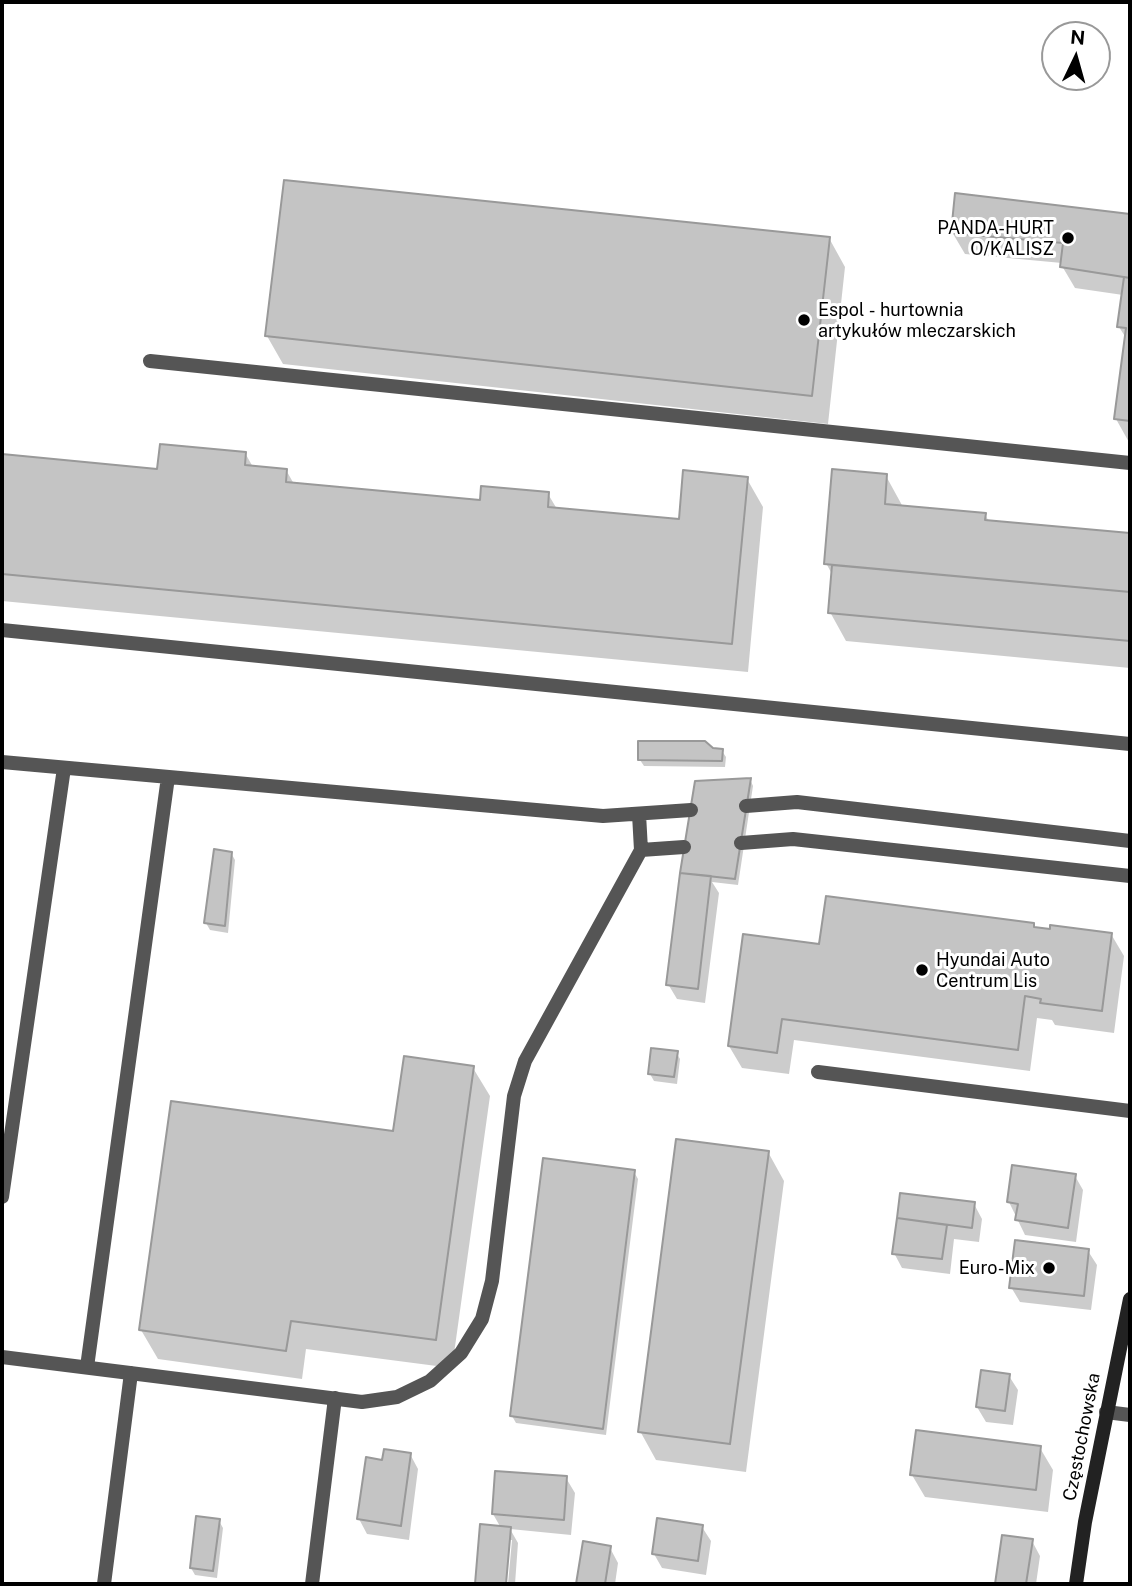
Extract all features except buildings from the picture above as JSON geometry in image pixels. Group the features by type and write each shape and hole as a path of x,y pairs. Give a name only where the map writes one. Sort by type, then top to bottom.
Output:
{"main road":[{"name":"Częstochowska","path":"1076,1584 1085,1522 1130,1299"}],"lane":[{"path":"150,361 1130,463"},
{"path":"2,630 1130,744"},
{"path":"2,762 603,816 691,810"},
{"path":"2,1197 64,768"},
{"path":"87,1367 168,777"},
{"path":"746,806 797,802 1130,841"},
{"path":"2,1357 362,1402 397,1397 430,1381 461,1353 482,1319 492,1281 514,1096 525,1061 641,850 639,814"},
{"path":"741,843 793,839 1130,876"},
{"path":"641,850 684,847"},
{"path":"818,1072 1130,1111"},
{"path":"104,1584 131,1373"},
{"path":"312,1584 335,1398"},
{"path":"1106,1412 1130,1415"}],"place":[{"name":"PANDA-HURT O/KALISZ","path":"1068,238"},
{"name":"Espol - hurtownia artykułów mleczarskich","path":"804,320"},
{"name":"Hyundai Auto Centrum Lis","path":"922,970"},
{"name":"Euro-Mix","path":"1049,1268"}]}
